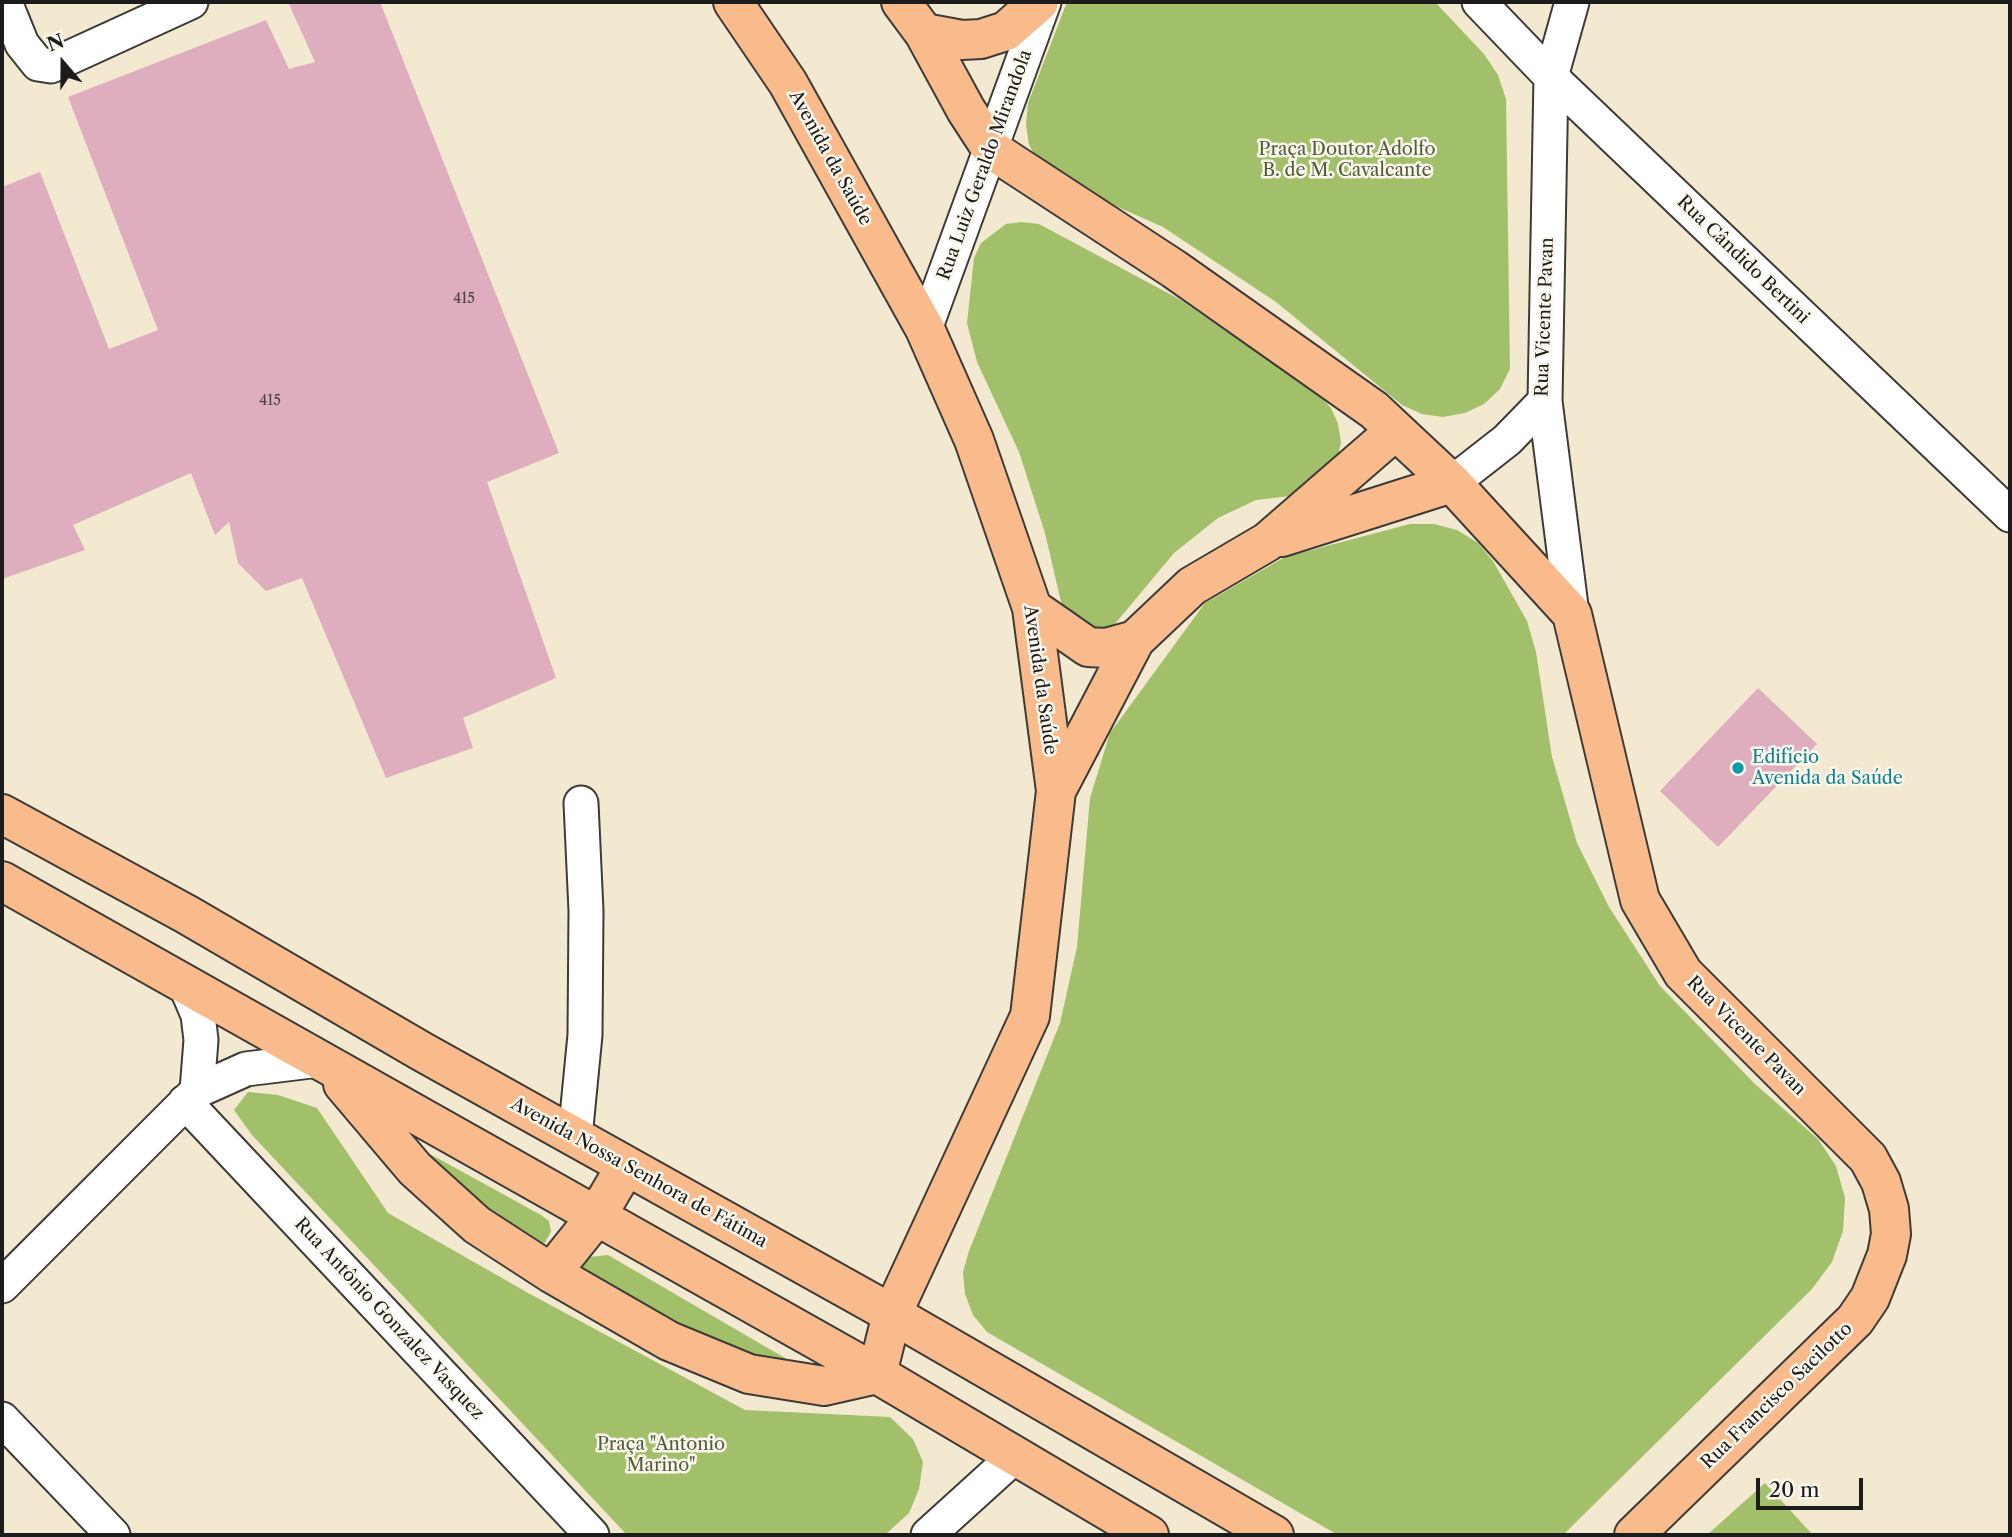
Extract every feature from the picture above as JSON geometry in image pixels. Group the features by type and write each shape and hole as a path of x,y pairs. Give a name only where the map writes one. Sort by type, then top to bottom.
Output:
{"main road":[{"name":"Avenida da Saúde","path":"733,2 789,83 925,329 974,440 1032,608 1056,792 1030,1016 892,1314 877,1374"},
{"path":"901,2 924,33 966,110 992,150 1174,269 1374,410 1452,483 1572,614"},
{"path":"924,33 962,40 981,39 1006,31 1042,2"},
{"path":"1056,792 1135,640 1192,586 1267,542 1395,431"},
{"name":"Rua Vicente Pavan","path":"1267,542 1452,483"},
{"path":"1032,608 1088,647 1106,648 1135,640"},
{"name":"Rua Vicente Pavan","path":"1572,614 1640,900 1683,973 1868,1158"},
{"name":"Avenida Nossa Senhora de Fátima","path":"2,814 186,914 575,1138 892,1314 1273,1535"},
{"path":"2,881 877,1374 1149,1535"},
{"path":"112,941 139,948 159,943 174,934 186,914"},
{"path":"322,1062 415,1169 477,1225 551,1273 669,1341 749,1374 927,1405"},
{"name":"Rua Francisco Sacilotto","path":"1634,1535 1822,1355 1855,1320 1870,1298 1880,1278 1891,1234 1889,1209 1881,1182 1868,1158"},
{"path":"551,1273 596,1217 626,1166"},
{"path":"824,1386 877,1374"}],"street":[{"path":"5,2 22,44 38,64 51,66 191,2"},
{"name":"Rua Luiz Geraldo Mirandola","path":"925,329 992,150 1042,2"},
{"name":"Rua Cândido Bertini","path":"1479,2 1551,77 2010,515"},
{"name":"Rua Vicente Pavan","path":"1452,483 1507,440 1545,401 1551,77 1572,2"},
{"path":"1545,401 1572,614"},
{"path":"575,1138 585,1035 586,911 581,803"},
{"path":"184,982 198,1016 201,1040 191,1096"},
{"path":"2,1286 191,1096 246,1069 322,1062"},
{"name":"Rua Antônio Gonzalez Vasquez","path":"191,1096 592,1535"},
{"path":"2,1419 113,1535"},
{"path":"928,1535 1014,1457"}],"green space":[{"name":"Praça Doutor Adolfo B. de M. Cavalcante","path":"1067,2 1435,2 1484,54 1498,75 1506,99 1510,369 1500,389 1484,404 1465,413 1443,417 1422,414 1402,405 1276,302 1163,227 1055,179 1040,164 1029,145 1026,125 1028,103"},
{"path":"1006,224 1039,224 1179,299 1319,395 1331,408 1338,424 1341,442 1337,460 1298,495 1256,500 1218,518 1174,553 1114,625 1105,629 1094,630 1062,606 1045,533 1019,452 977,362 967,323 974,258 981,243"},
{"path":"1410,524 1434,524 1457,530 1478,543 1493,561 1527,621 1536,652 1552,757 1577,843 1609,907 1660,986 1755,1084 1818,1139 1836,1166 1845,1198 1843,1231 1832,1262 1812,1289 1563,1535 1338,1535 987,1332 973,1315 965,1294 963,1272 969,1251 1060,1023 1077,947 1090,798 1110,733 1205,603 1285,557"},
{"name":"Praça \"Antonio Marino\"","path":"248,1092 278,1095 317,1108 388,1213 530,1294 745,1410 890,1417 913,1439 923,1462 919,1489 909,1513 885,1535 627,1535 252,1135 234,1110"},
{"path":"399,1137 541,1215 549,1221 551,1232 544,1244 532,1249"},
{"path":"608,1255 809,1372 663,1329 586,1281 583,1267 590,1257"},
{"path":"1765,1483 1813,1535 1707,1535"}],"building":[{"path":"288,2 380,2 559,453 487,482 556,678 463,718 473,748 386,778 302,578 266,591 238,563 229,522 215,535 191,473 73,525 85,550 2,579 2,187 40,172 109,349 158,330 68,97 266,20 289,69 315,62"},
{"name":"Edifício Avenida da Saúde","path":"1758,688 1817,744 1718,847 1660,791"}],"place":[{"name":"Edifício Avenida da Saúde","path":"1738,768"}]}
